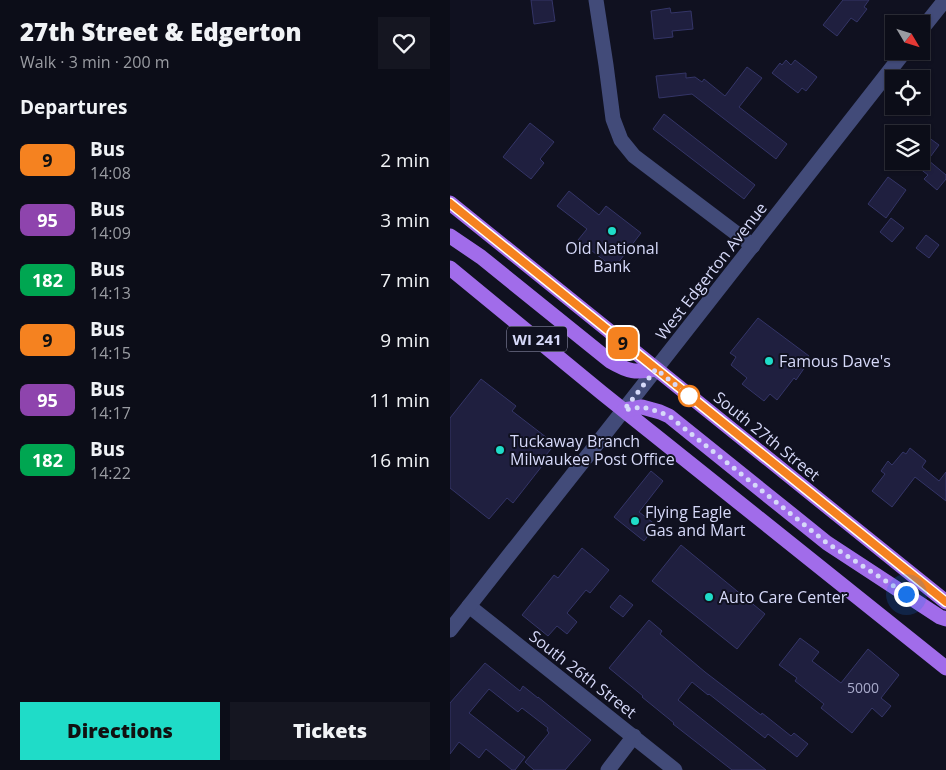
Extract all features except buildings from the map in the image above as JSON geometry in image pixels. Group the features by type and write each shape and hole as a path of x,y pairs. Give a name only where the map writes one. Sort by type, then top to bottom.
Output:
{"main road":[{"name":"South 27th Street","path":"450,203 946,602"},
{"path":"450,236 481,257 610,361 622,368 638,372 656,369"},
{"name":"WI 241","path":"450,268 946,668"},
{"path":"624,410 642,407 669,416 827,543 940,617 946,619"}],"street":[{"path":"596,0 613,119 621,140 634,156 753,246"},
{"path":"930,19 945,0"},
{"name":"West Edgerton Avenue","path":"450,630 898,60"},
{"name":"South 26th Street","path":"469,606 675,770"},
{"path":"608,770 634,736"}],"bus line":[{"name":"9","path":"450,203 946,602"}],"place":[{"name":"Old National Bank","path":"612,231"},
{"name":"Famous Dave's","path":"769,361"},
{"name":"Tuckaway Branch Milwaukee Post Office","path":"500,450"},
{"name":"Flying Eagle Gas and Mart","path":"635,521"},
{"name":"Auto Care Center","path":"709,597"}],"route":[{"path":"689,396 656,369 624,410 642,407 669,416 827,543 906,594"}]}
